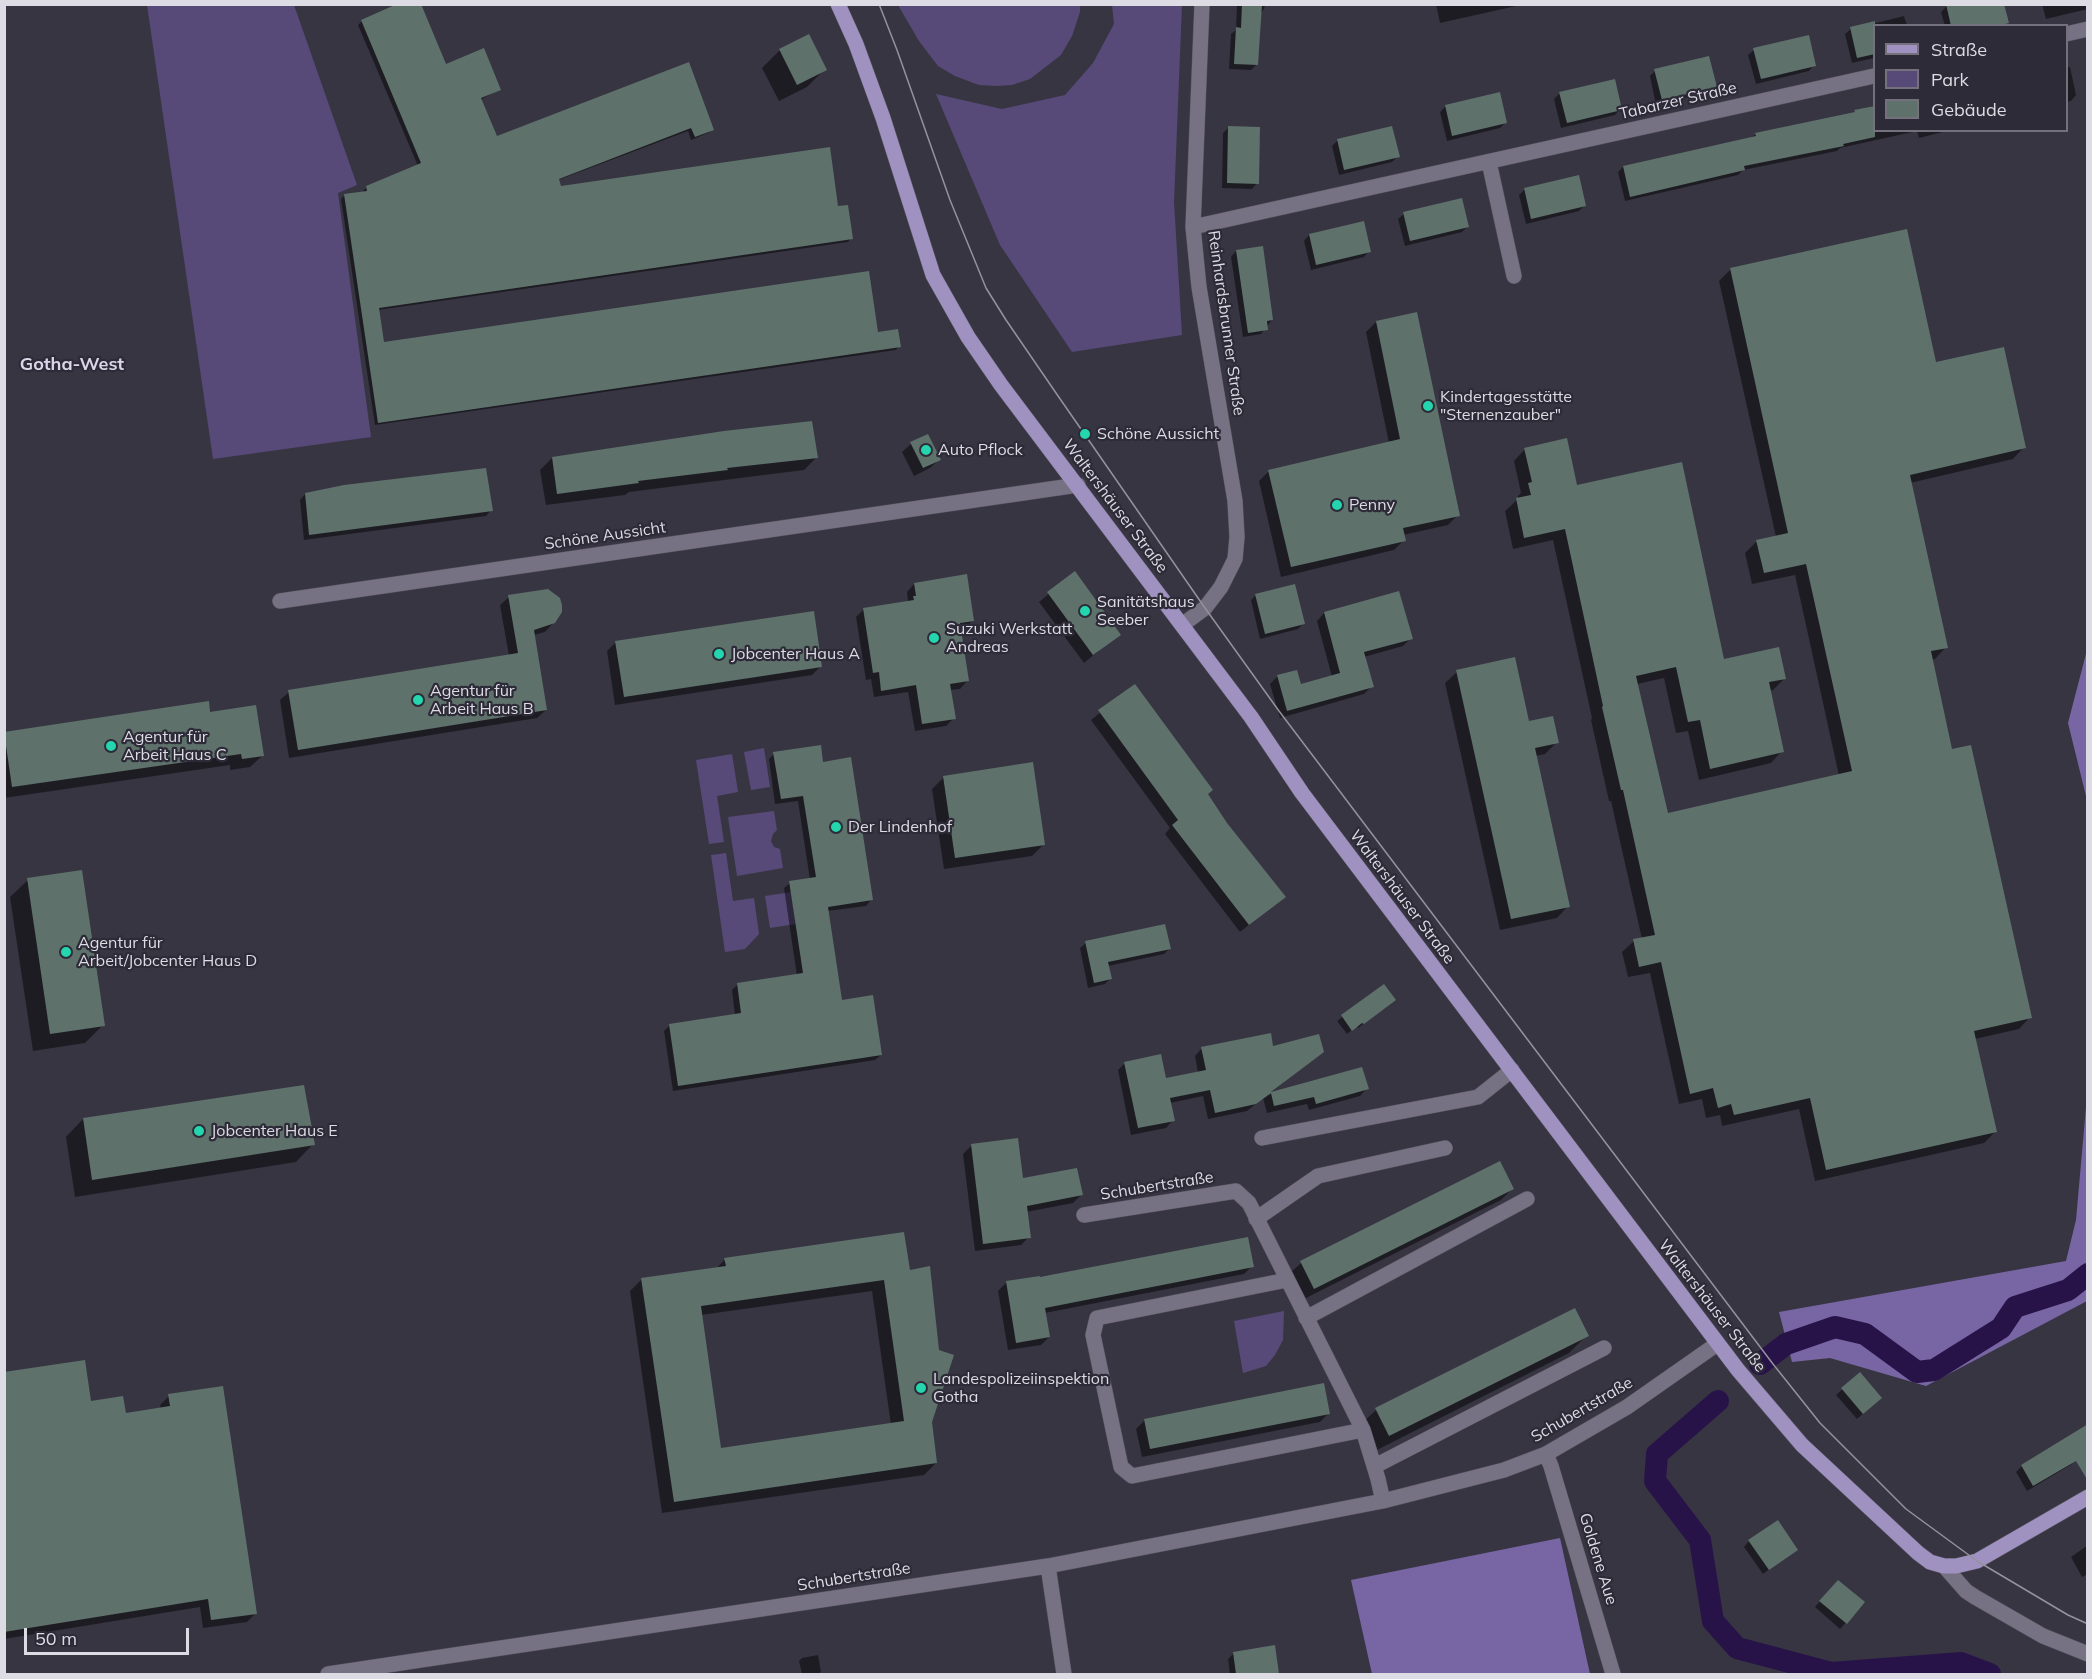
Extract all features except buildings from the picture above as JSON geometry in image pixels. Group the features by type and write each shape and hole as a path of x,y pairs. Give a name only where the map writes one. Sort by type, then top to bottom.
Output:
{"main road":[{"name":"Waltershäuser Straße","path":"838,4 856,44 883,118 933,275 953,313 988,367 1251,717 1308,802 1717,1344 1802,1445 1930,1562 1944,1566"},
{"path":"1944,1566 1977,1561 2088,1497"}],"street":[{"name":"Reinhardsbrunner Straße","path":"1182,625 1205,608 1221,587 1235,558 1237,537 1235,501 1199,287 1193,227 1202,4"},
{"path":"2068,33 2088,29"},
{"name":"Tabarzer Straße","path":"1193,227 1873,76"},
{"path":"1490,162 1514,276"},
{"name":"Schöne Aussicht","path":"280,601 1078,485"},
{"path":"1262,1138 1478,1097 1512,1070"},
{"path":"1257,1219 1318,1176 1445,1148"},
{"name":"Schubertstraße","path":"1084,1215 1236,1191 1249,1203 1363,1430 1383,1501"},
{"path":"1306,1318 1527,1199"},
{"path":"1287,1280 1097,1318 1093,1335 1121,1467 1132,1476 1363,1430"},
{"name":"Schubertstraße","path":"328,1674 395,1670 1048,1566 1383,1501 1504,1470 1546,1454 1627,1407 1717,1344"},
{"path":"1375,1466 1604,1348"},
{"name":"Goldene Aue","path":"1546,1454 1613,1674"},
{"path":"1048,1566 1064,1674"},
{"path":"1944,1566 1966,1591 1975,1597 2043,1636 2088,1654"}],"green space":[{"path":"1080,4 1080,12 1072,36 1061,55 1030,79 1012,85 997,86 979,85 955,76 938,66 919,41 898,5"},
{"path":"147,5 294,5 357,185 338,193 371,437 213,459"},
{"path":"1112,5 1182,5 1174,202 1182,335 1072,352 1000,245 936,94 1002,109 1065,95 1093,63 1114,24"},
{"path":"764,748 770,787 751,790 744,752"},
{"path":"732,754 738,792 717,796 724,842 709,844 696,760"},
{"path":"774,811 777,830 771,841 774,847 780,849 783,868 737,876 728,817"},
{"path":"726,853 733,901 754,898 759,934 745,949 725,952 711,855"},
{"path":"791,892 796,924 770,928 765,896"},
{"path":"1284,1311 1283,1340 1275,1355 1266,1366 1243,1373 1234,1321"}],"shaded area":[{"path":"2088,650 2087,800 2068,723"},
{"path":"2087,1096 2087,1301 1926,1386 1830,1358 1792,1362 1779,1312 2066,1261 2076,1220"},
{"path":"1560,1538 1590,1674 1372,1674 1351,1580"}],"waterway":[{"path":"1760,1364 1786,1344 1835,1327 1865,1334 1917,1372 1934,1370 2001,1328 2015,1307 2068,1290 2088,1274"},
{"path":"1718,1401 1657,1454 1655,1481 1700,1540 1713,1621 1737,1648 1831,1673 1961,1663 1990,1674"}],"tram line":[{"path":"879,4 950,200 986,288 1056,393 1279,711 1820,1423 1906,1509 1977,1561 2068,1615 2088,1624"}],"place":[{"name":"Kindertagesstätte \"Sternenzauber\"","path":"1428,406"},
{"name":"Schöne Aussicht","path":"1085,434"},
{"name":"Auto Pflock","path":"926,450"},
{"name":"Penny","path":"1337,505"},
{"name":"Sanitätshaus Seeber","path":"1085,611"},
{"name":"Suzuki Werkstatt Andreas","path":"934,638"},
{"name":"Jobcenter Haus A","path":"719,654"},
{"name":"Agentur für Arbeit Haus B","path":"418,700"},
{"name":"Agentur für Arbeit Haus C","path":"111,746"},
{"name":"Der Lindenhof","path":"836,827"},
{"name":"Agentur für Arbeit/Jobcenter Haus D","path":"66,952"},
{"name":"Jobcenter Haus E","path":"199,1131"},
{"name":"Landespolizeiinspektion Gotha","path":"921,1388"}],"district":[{"name":"Gotha-West","path":"72,365"}]}
